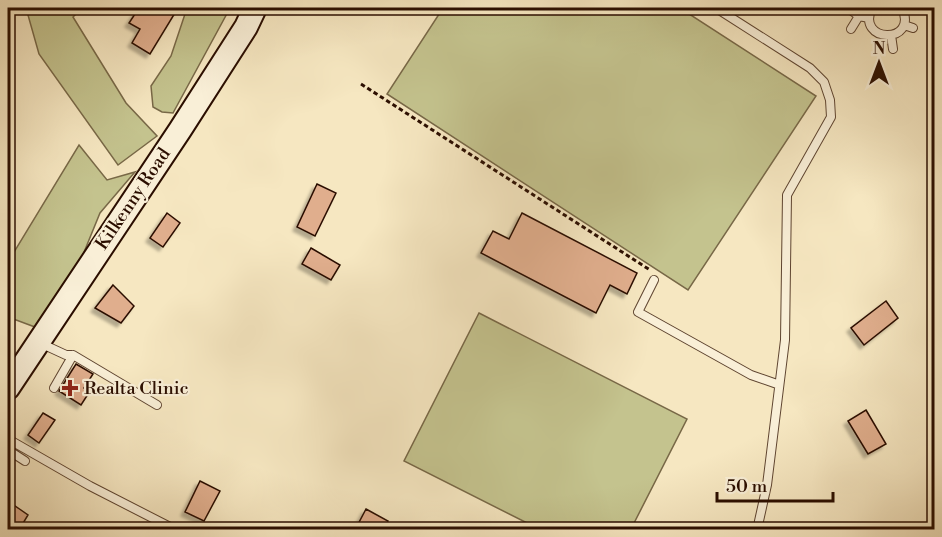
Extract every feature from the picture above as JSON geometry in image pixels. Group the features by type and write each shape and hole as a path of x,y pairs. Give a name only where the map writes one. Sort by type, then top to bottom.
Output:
{"main road":[{"name":"Kilkenny Road","path":"8,388 180,130 246,27 255,8"}],"lane":[{"path":"716,8 810,68 824,82 830,100 831,117 788,195 784,340 777,384 766,493 757,530"},
{"path":"848,8 860,16 869,18"},
{"path":"872,8 869,18 874,30 885,36 891,35 904,25 905,14 902,8"},
{"path":"851,29 860,16"},
{"path":"904,25 913,28"},
{"path":"891,35 893,49"},
{"path":"654,280 638,312 751,375 777,384"},
{"path":"39,342 66,355 73,355 157,405"},
{"path":"54,388 73,355"},
{"path":"8,439 90,486 176,530"},
{"path":"8,450 25,461"}],"path":[{"path":"362,84 650,269 654,280"}],"shaded area":[{"path":"26,8 82,8 73,17 126,103 157,136 118,165 39,54"},
{"path":"187,8 230,8 173,113 162,112 153,107 151,86 171,56"},
{"path":"443,8 680,8 816,96 688,290 387,94"},
{"path":"79,145 107,180 135,172 100,213 80,262 35,327 8,317 8,262"},
{"path":"479,313 687,419 631,529 539,529 404,461"}],"building":[{"path":"139,8 150,12 153,8 178,8 150,54 132,43 140,29 129,23"},
{"path":"317,184 336,193 315,236 297,227"},
{"path":"167,213 180,223 163,247 150,238"},
{"path":"522,213 637,273 627,294 610,285 596,313 481,253 493,231 509,239"},
{"path":"311,248 340,265 331,280 302,264"},
{"path":"113,285 134,306 121,323 95,308"},
{"path":"886,301 898,318 864,345 851,328"},
{"path":"76,364 93,374 84,388 90,391 81,405 59,391"},
{"path":"866,410 886,444 868,454 848,421"},
{"path":"43,413 55,420 39,443 28,435"},
{"path":"200,481 220,491 204,521 185,512"},
{"path":"8,501 28,515 19,530 8,526"},
{"path":"366,509 388,521 383,530 355,530"}],"place":[{"name":"Realta Clinic","path":"70,388"}]}
